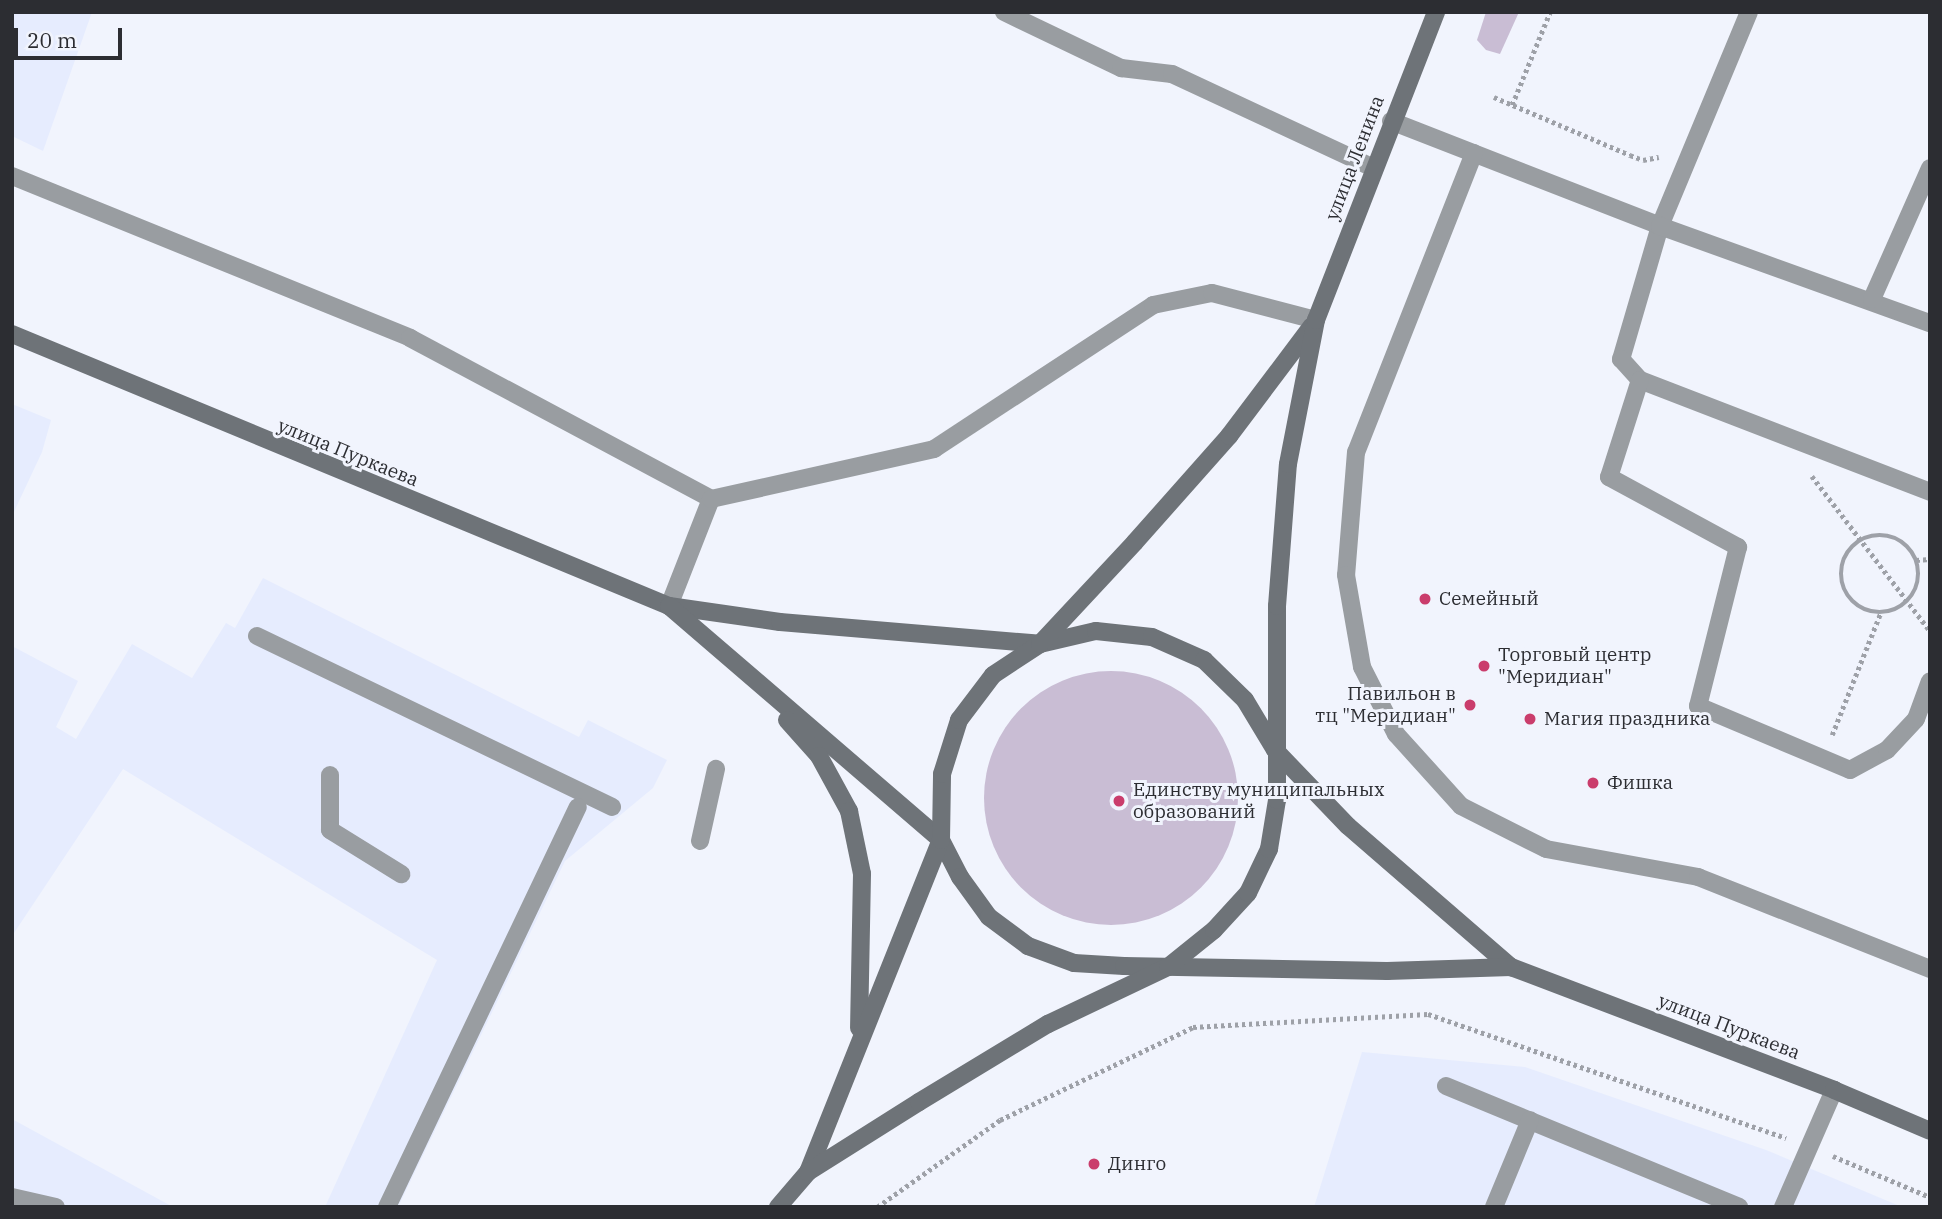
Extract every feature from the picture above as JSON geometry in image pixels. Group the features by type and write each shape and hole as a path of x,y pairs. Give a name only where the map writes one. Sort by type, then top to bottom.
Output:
{"main road":[{"name":"улица Ленина","path":"1316,320 1391,121 1436,12"},
{"path":"808,1172 859,1037 941,840 942,774 959,720 993,675 1040,645 1229,436 1316,320"},
{"path":"778,1207 808,1172 1048,1024 1168,967 1214,930 1248,893 1269,849 1277,800 1277,606 1288,464 1316,320"},
{"name":"улица Пуркаева","path":"12,334 669,606"},
{"path":"669,606 779,622 1040,645 1096,631 1152,637 1204,660 1245,700 1276,750 1348,826 1511,967"},
{"path":"669,606 941,840 960,877 989,917 1028,946 1074,963 1374,971 1511,967"},
{"path":"732,661 819,756 849,811 862,874 859,1037"},
{"name":"улица Пуркаева","path":"1511,967 1834,1090 1930,1131"}],"lane":[{"path":"1004,12 1121,68 1172,74 1374,168"},
{"path":"1749,12 1660,226 1621,359 1640,380 1930,492"},
{"path":"1391,121 1660,226 1872,299 1930,323"},
{"path":"1474,153 1356,452 1346,575 1362,667 1396,734 1461,806 1546,849 1698,877 1930,969"},
{"path":"1872,299 1930,167"},
{"path":"12,176 410,338 711,499 934,449 1153,305 1212,293 1316,320"},
{"path":"1640,380 1609,477 1738,547 1698,706 1850,770 1887,750 1916,719 1930,681"},
{"path":"669,606 711,499"},
{"path":"257,636 612,807"},
{"path":"700,841 716,769"},
{"path":"330,775 330,830 401,874"},
{"path":"387,1207 578,807"},
{"path":"1446,1086 1739,1207"},
{"path":"1783,1207 1834,1090"},
{"path":"1494,1207 1530,1120"},
{"path":"12,1197 56,1207"}],"path":[{"path":"1512,105 1550,12"},
{"path":"1494,97 1643,160 1666,153"},
{"path":"1781,434 1930,631"},
{"path":"1885,535 1896,538 1916,561 1918,580 1907,602 1881,612 1853,601 1842,581 1845,557 1860,540 1885,535"},
{"path":"1916,561 1930,559"},
{"path":"1822,758 1881,612"},
{"path":"877,1207 1000,1120 1193,1027 1428,1014 1809,1146 1930,1197"}],"shaded area":[{"path":"12,12 92,12 43,151 12,136"},
{"path":"1486,12 1519,12 1500,54 1486,50 1477,40"},
{"path":"12,404 51,420 42,452 12,516"},
{"path":"263,578 579,737 588,720 667,760 653,788 565,861 398,1207 325,1207 437,960 123,769 12,936 12,646 78,681 56,727 76,739 132,644 192,678 226,623 235,628"},
{"path":"1111,671 1148,677 1171,686 1191,700 1209,718 1223,738 1232,761 1238,798 1232,835 1223,858 1209,878 1191,896 1171,910 1148,919 1111,925 1074,919 1051,910 1031,896 1013,878 999,858 990,835 984,798 990,761 999,738 1013,718 1031,700 1051,686 1074,677"},
{"path":"1362,1052 1525,1067 1766,1150 1902,1207 1314,1207"},
{"path":"12,1119 173,1207 12,1207"}],"place":[{"name":"Семейный","path":"1425,599"},
{"name":"Торговый центр \"Меридиан\"","path":"1484,666"},
{"name":"Павильон в тц \"Меридиан\"","path":"1470,705"},
{"name":"Магия праздника","path":"1530,719"},
{"name":"Фишка","path":"1593,783"},
{"name":"Единству муниципальных образований","path":"1119,801"},
{"name":"Динго","path":"1094,1164"}]}
